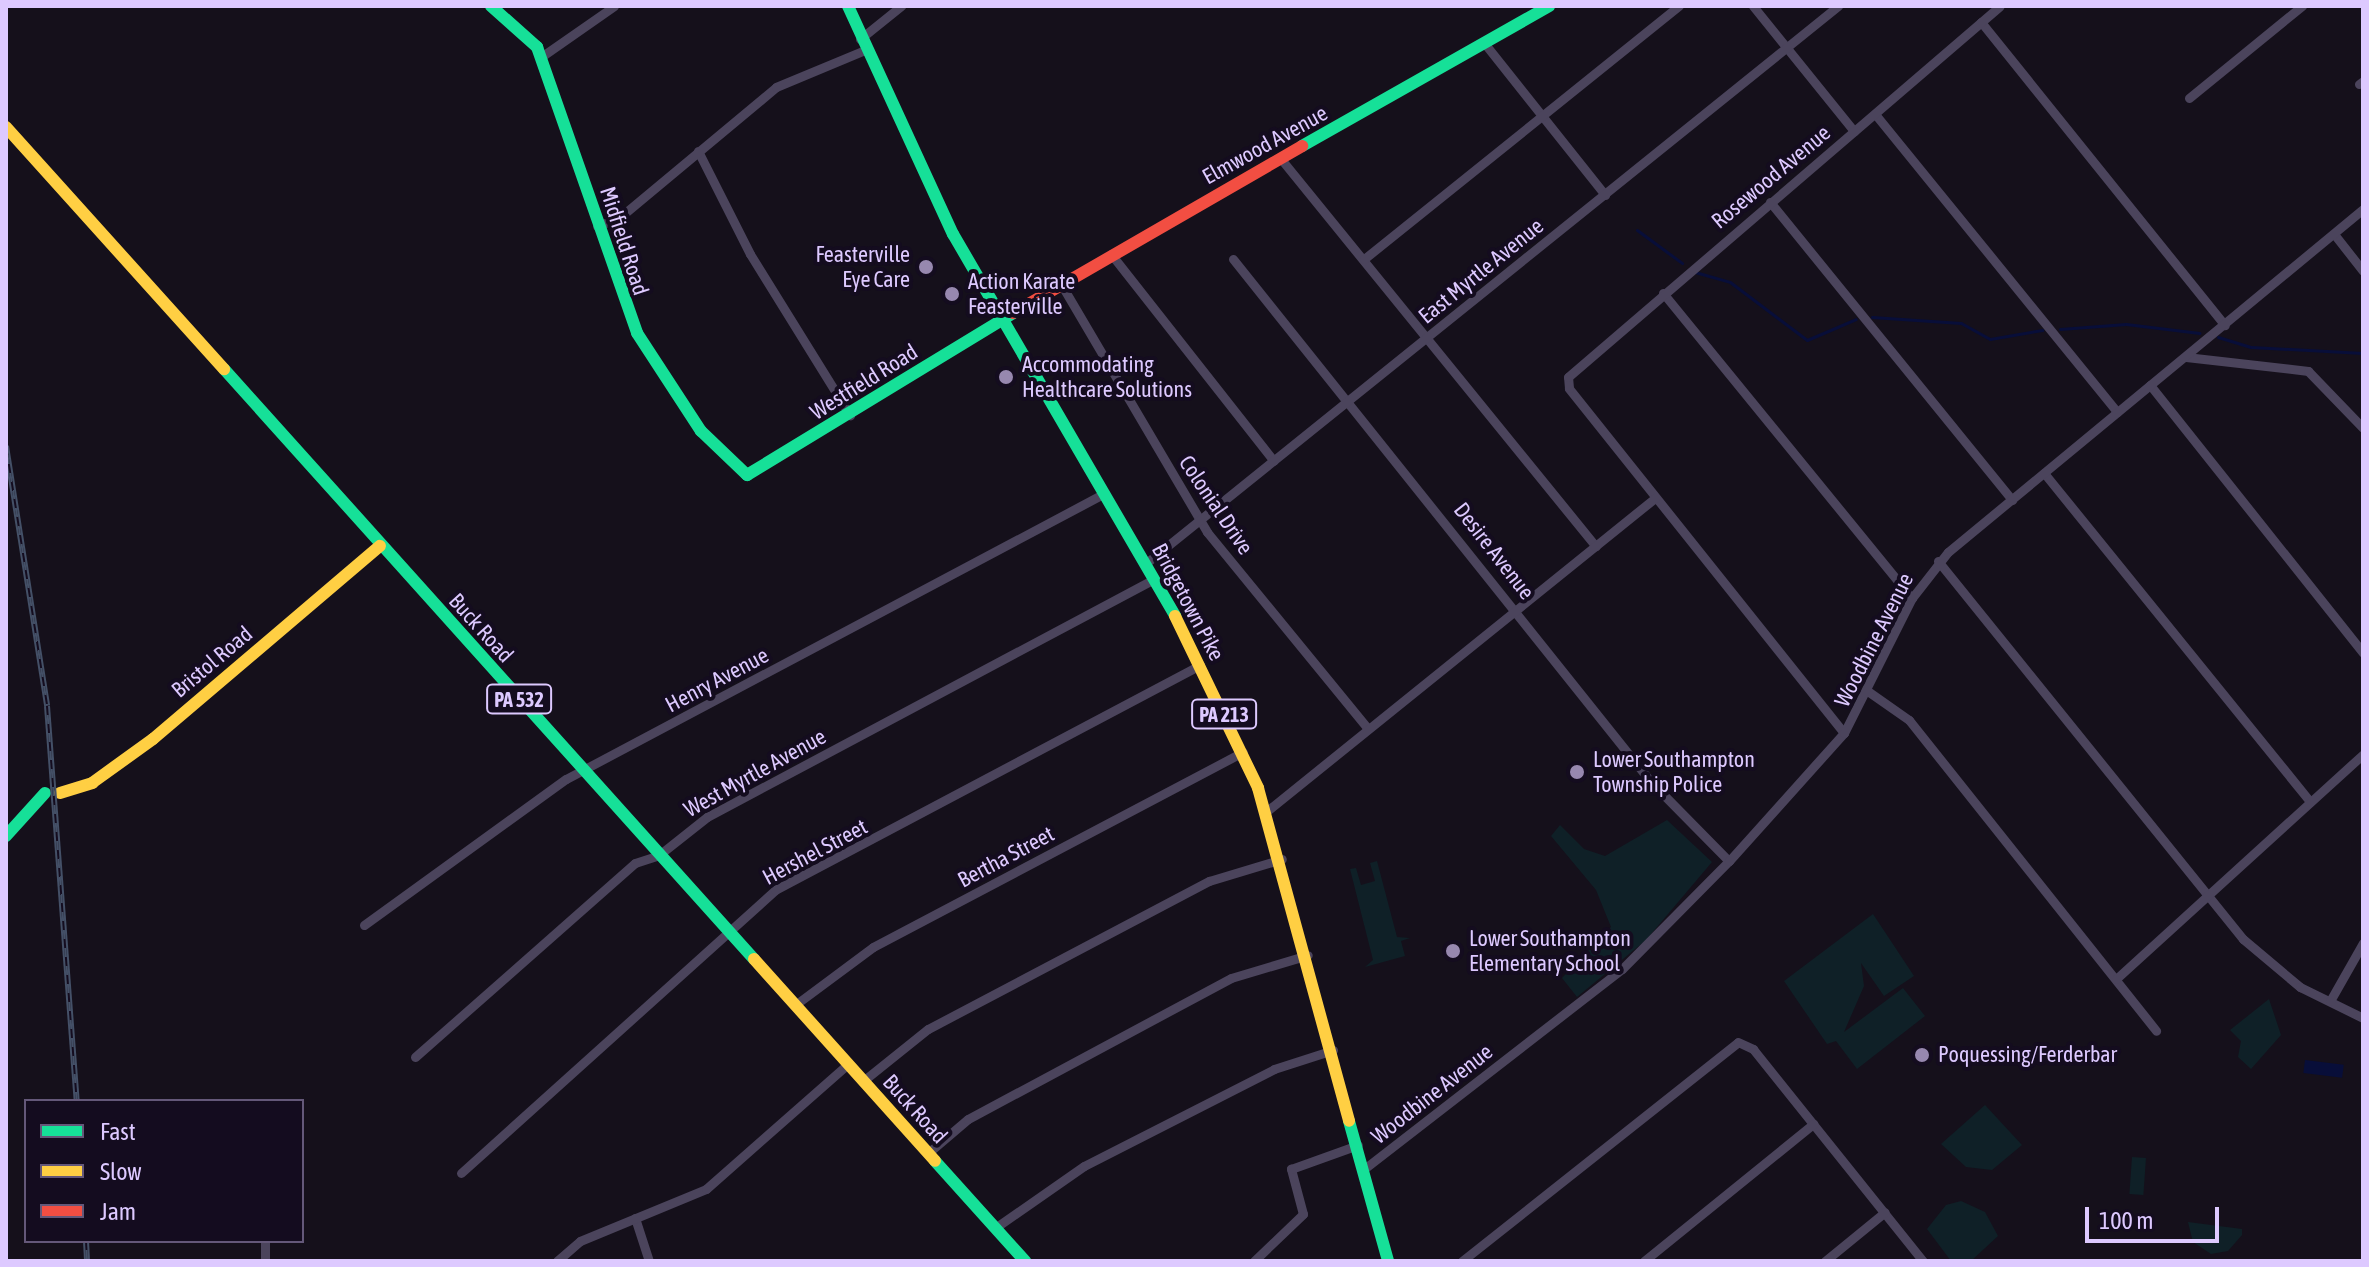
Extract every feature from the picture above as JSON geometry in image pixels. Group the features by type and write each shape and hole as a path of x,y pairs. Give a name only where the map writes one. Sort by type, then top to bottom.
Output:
{"main road":[{"name":"Midfield Road","path":"491,6 523,27 541,57 620,299 654,362 701,431 747,475"},
{"name":"Bridgetown Pike","path":"848,6 908,148 1002,319 1154,579 1243,752 1282,859 1388,1261"},
{"name":"Elmwood Avenue","path":"1002,319 1549,6"},
{"name":"Buck Road","path":"6,127 1025,1261"},
{"name":"Westfield Road","path":"747,475 850,415 1002,319"},
{"name":"Bristol Road","path":"60,793 92,783 153,739 380,546"},
{"path":"6,836 45,793"}],"street":[{"path":"541,57 614,6"},
{"path":"597,226 619,218 783,83 863,45 901,6"},
{"path":"1364,259 1679,6"},
{"path":"1753,6 1854,131"},
{"name":"East Myrtle Avenue","path":"1145,564 1838,6"},
{"name":"Rosewood Avenue","path":"1655,498 1568,377 2000,6"},
{"path":"2189,98 2302,6"},
{"path":"1981,22 2225,325"},
{"path":"1485,44 1605,195"},
{"path":"1875,114 2117,412"},
{"path":"698,151 750,254 850,415"},
{"path":"1281,159 1596,546"},
{"path":"1770,202 2012,500"},
{"name":"Woodbine Avenue","path":"1364,1169 1622,969 1729,861 1844,733 1869,692 1912,598 1938,561 2363,209"},
{"path":"2334,234 2363,271"},
{"path":"1111,254 1274,461"},
{"name":"Desire Avenue","path":"1233,259 1517,609 1651,782 1729,861"},
{"name":"Colonial Drive","path":"1061,284 1201,520 1368,729"},
{"path":"1663,293 1912,598"},
{"path":"2186,357 2308,371 2363,428"},
{"path":"2150,385 2363,653"},
{"path":"2044,473 2310,802"},
{"name":"Henry Avenue","path":"364,925 582,771 1105,493"},
{"path":"1267,811 1655,498 1844,733"},
{"path":"1938,561 2207,896 2276,971 2363,1018"},
{"name":"West Myrtle Avenue","path":"415,1057 525,954 635,863 659,855 707,817 1154,579"},
{"name":"Hershel Street","path":"461,1173 728,931 785,884 1200,665"},
{"path":"1869,692 1909,720 2156,1031"},
{"name":"Bertha Street","path":"795,1005 873,947 1243,752"},
{"path":"2116,979 2363,754"},
{"path":"863,1081 917,1036 1096,940 1209,881 1282,859"},
{"path":"2330,1001 2363,943"},
{"path":"928,1153 968,1119 1231,978 1308,955"},
{"path":"1462,1261 1738,1042 1753,1049 1923,1261"},
{"path":"995,1228 1084,1166 1265,1073 1333,1050"},
{"path":"557,1261 580,1241 706,1189 848,1064"},
{"path":"1644,1261 1813,1124"},
{"path":"1254,1261 1303,1214 1291,1169 1358,1145"},
{"path":"1825,1261 1885,1212"},
{"path":"635,1218 649,1261"}],"shaded area":[{"path":"1667,820 1712,862 1646,940 1577,997 1562,978 1611,927 1596,890 1551,836 1560,825 1584,849 1605,856"},
{"path":"1377,861 1397,937 1410,938 1401,941 1405,956 1365,967 1373,960 1350,869 1356,868 1361,885 1375,881 1370,863"},
{"path":"1873,914 1914,976 1884,996 1861,963 1864,986 1844,1032 1903,988 1925,1016 1857,1069 1836,1041 1827,1044 1784,981"},
{"path":"2269,999 2281,1035 2251,1069 2238,1057 2241,1041 2230,1030"},
{"path":"2305,1060 2344,1065 2342,1078 2303,1073"},
{"path":"1985,1105 2022,1145 1992,1170 1966,1167 1941,1144"},
{"path":"2132,1157 2146,1158 2143,1195 2129,1194"},
{"path":"1961,1201 1985,1212 1998,1236 1971,1261 1951,1261 1927,1229 1946,1205"},
{"path":"2188,1222 2242,1229 2242,1235 2228,1251 2211,1254 2193,1242"}],"waterway":[{"path":"1637,230 1682,263"},
{"path":"1695,272 1730,282 1807,340 1856,319"},
{"path":"1872,317 1961,323 1990,339 2042,330"},
{"path":"2060,329 2126,324 2199,333"},
{"path":"2218,337 2251,347 2363,353"}],"railway":[{"path":"6,446 47,706 77,1099"},
{"path":"86,1243 87,1261"}],"traffic: fast":[{"path":"491,6 537,47 637,333 701,431 747,475 1013,313"},
{"path":"848,6 953,234 1175,616"},
{"path":"1302,146 1549,6"},
{"path":"224,369 754,959"},
{"path":"6,836 45,793"},
{"path":"1349,1121 1388,1261"},
{"path":"935,1161 1025,1261"}],"traffic: slow":[{"path":"6,127 224,369"},
{"path":"60,793 92,783 153,739 380,546"},
{"path":"1175,616 1258,788 1349,1121"},
{"path":"754,959 935,1161"}],"traffic: jam":[{"path":"1013,313 1302,146"}],"place":[{"name":"Feasterville Eye Care","path":"926,267"},
{"name":"Action Karate Feasterville","path":"952,294"},
{"name":"Accommodating Healthcare Solutions","path":"1006,377"},
{"name":"Lower Southampton Township Police","path":"1577,772"},
{"name":"Lower Southampton Elementary School","path":"1453,951"},
{"name":"Poquessing/Ferderbar","path":"1922,1055"}]}
